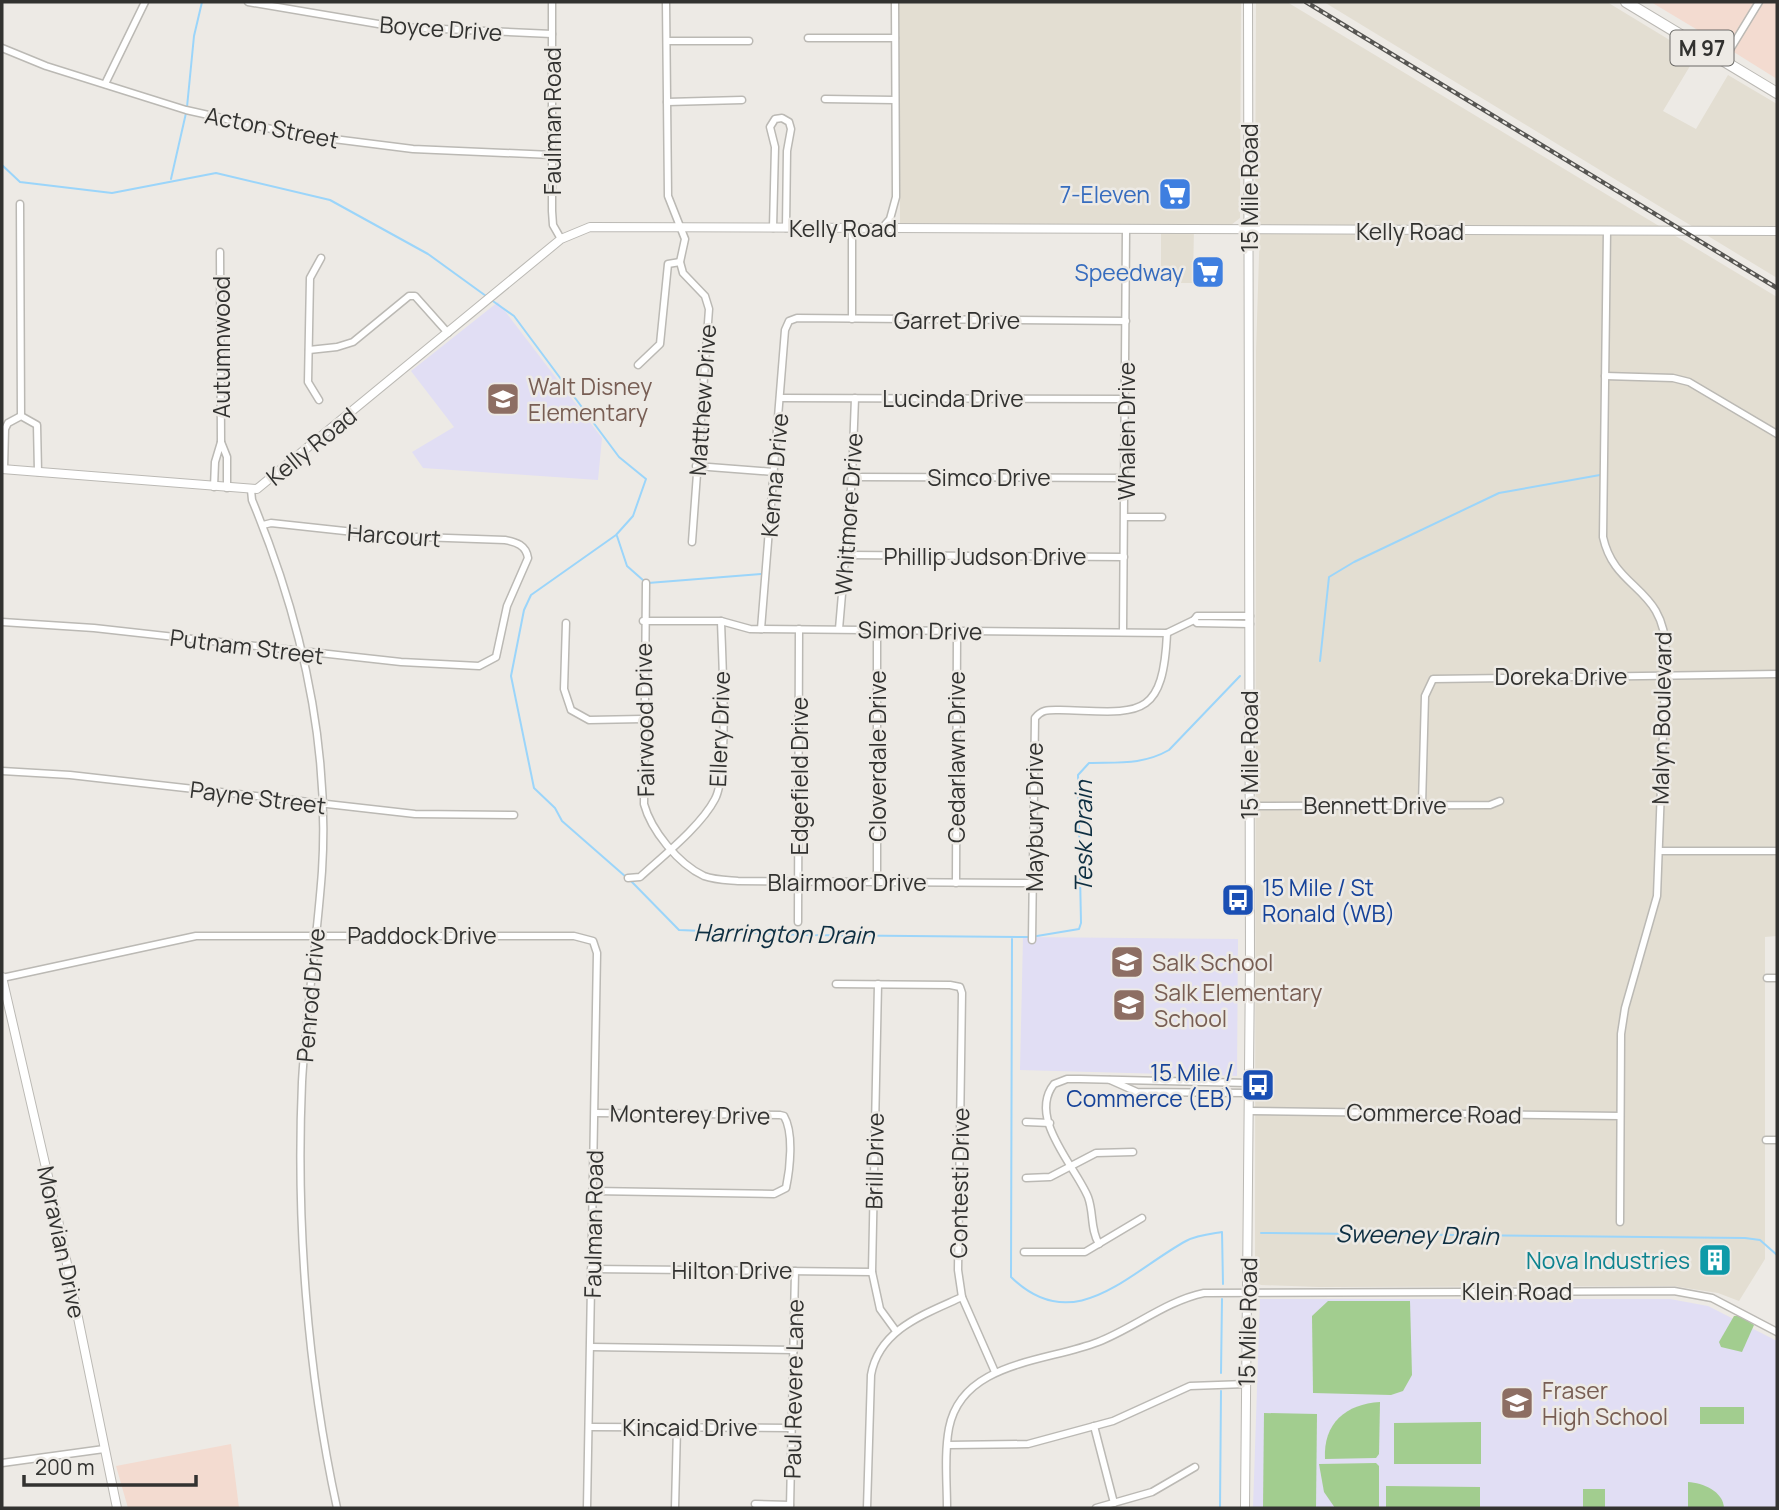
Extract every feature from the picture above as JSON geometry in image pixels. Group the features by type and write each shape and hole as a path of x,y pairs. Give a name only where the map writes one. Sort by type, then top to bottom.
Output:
{"main road":[{"name":"M 97","path":"1626,2 1777,93"}],"street":[{"path":"105,84 145,2"},
{"name":"Boyce Drive","path":"248,2 396,27 552,34"},
{"name":"Faulman Road","path":"551,2 552,211 553,225 561,239"},
{"path":"638,365 660,344 668,264 680,262 685,239 668,196 666,2"},
{"path":"881,228 890,219 896,197 895,2"},
{"name":"15 Mile Road","path":"1245,1508 1250,806 1248,2"},
{"path":"1723,61 1759,2"},
{"path":"808,38 895,38"},
{"path":"667,41 749,41"},
{"name":"Acton Street","path":"2,48 46,66 186,110 294,134 413,149 552,155"},
{"path":"825,99 894,100"},
{"path":"667,102 742,100"},
{"path":"773,228 775,147 770,127 775,119 782,118 789,122 791,129 787,151 786,228"},
{"path":"20,204 21,416"},
{"name":"Kelly Road","path":"3,469 251,490 267,483 561,239 590,227 1777,231"},
{"path":"852,228 852,319"},
{"name":"Whalen Drive","path":"1123,632 1126,517 1126,230"},
{"name":"Malyn Boulevard","path":"1607,231 1603,537 1616,567 1646,596 1661,617 1665,633 1657,896 1623,1019 1620,1222"},
{"name":"Autumnwood","path":"214,487 215,462 221,442 220,252"},
{"path":"318,400 308,382 310,278 321,258"},
{"name":"Matthew Drive","path":"680,262 683,274 705,296 709,309 692,542"},
{"path":"309,350 353,342 409,296 415,296 448,332"},
{"name":"Garret Drive","path":"789,321 1126,321"},
{"name":"Kenna Drive","path":"761,629 785,330 789,321"},
{"path":"1605,376 1670,378 1689,382 1777,434"},
{"name":"Lucinda Drive","path":"780,398 1125,399"},
{"name":"Whitmore Drive","path":"839,629 852,477 855,398"},
{"path":"3,469 5,429 21,416"},
{"path":"21,416 37,425 38,472"},
{"name":"Autumnwood","path":"221,442 227,457 227,488"},
{"path":"696,466 774,472"},
{"name":"Simco Drive","path":"852,477 1126,478"},
{"name":"Penrod Drive","path":"251,490 283,578 304,654 316,723 323,805 322,869 302,1083 303,1212 318,1389 337,1508"},
{"path":"1126,517 1162,517"},
{"name":"Harcourt","path":"263,525 271,523 425,539 505,540 523,547 527,555 526,564 507,606 498,651 492,661"},
{"name":"Phillip Judson Drive","path":"846,555 1124,557"},
{"name":"Fairwood Drive","path":"646,583 643,621 644,804 651,824 671,848"},
{"name":"Simon Drive","path":"643,621 721,621 761,629 1167,633 1194,620 1197,623 1250,620"},
{"name":"Ellery Drive","path":"628,878 640,877 671,848 709,808 720,783 721,621"},
{"name":"Putnam Street","path":"2,622 94,628 304,654 469,666 492,661"},
{"path":"566,623 564,689 571,710 589,720 643,719"},
{"name":"Edgefield Drive","path":"798,922 799,629"},
{"name":"Cloverdale Drive","path":"877,630 877,882"},
{"name":"Cedarlawn Drive","path":"956,883 957,631"},
{"name":"Maybury Drive","path":"1032,940 1037,714 1048,710 1125,711 1147,704 1162,681 1167,633"},
{"name":"Doreka Drive","path":"1422,805 1424,696 1430,680 1444,677 1777,674"},
{"name":"Payne Street","path":"2,771 70,775 415,814 514,815"},
{"name":"Bennett Drive","path":"1250,806 1490,805 1500,801"},
{"name":"Blairmoor Drive","path":"671,848 692,868 713,879 799,884 1034,883"},
{"path":"1659,851 1777,851"},
{"name":"Paddock Drive","path":"2,978 196,936 574,936 593,941"},
{"name":"Faulman Road","path":"587,1508 596,1113 597,953 593,941"},
{"name":"Moravian Drive","path":"2,978 56,1207 117,1508"},
{"path":"1767,978 1777,978"},
{"path":"836,984 878,984"},
{"name":"Contesti Drive","path":"878,984 960,987 963,999 957,1256 962,1297 995,1372"},
{"name":"Brill Drive","path":"878,984 872,1272 880,1308 896,1331"},
{"path":"1099,1244 1093,1231 1088,1199 1049,1123 1048,1094 1054,1084 1067,1079 1249,1083"},
{"path":"1108,1079 1137,1092 1249,1094"},
{"name":"Commerce Road","path":"1249,1111 1620,1116"},
{"name":"Monterey Drive","path":"593,1191 774,1194 783,1191 787,1183 789,1155 789,1126 784,1116 596,1113"},
{"path":"1026,1122 1049,1123"},
{"path":"1766,1140 1777,1140"},
{"path":"1026,1178 1050,1177 1096,1153 1133,1152"},
{"path":"1024,1252 1076,1253 1099,1244 1142,1218"},
{"name":"Hilton Drive","path":"591,1269 872,1272"},
{"name":"Paul Revere Lane","path":"790,1507 795,1271"},
{"name":"Klein Road","path":"995,1372 1090,1345 1197,1294 1247,1291 1674,1291 1712,1298 1777,1332"},
{"path":"867,1508 871,1375 877,1356 896,1331 962,1297"},
{"path":"591,1347 794,1350"},
{"path":"947,1508 947,1445 957,1407 975,1385 995,1372"},
{"path":"947,1445 1017,1446 1126,1416 1190,1386 1246,1384"},
{"path":"1094,1426 1114,1503"},
{"name":"Kincaid Drive","path":"589,1427 792,1428"},
{"path":"675,1508 677,1427"},
{"path":"2,1464 104,1448"},
{"path":"1096,1508 1152,1492 1195,1467"},
{"path":"755,1504 790,1507"}],"shaded area":[{"path":"899,2 1241,2 1240,218 1231,225 1194,226 1193,283 1161,283 1161,225 900,223"},
{"path":"1256,2 1287,2 1777,297 1777,936 1765,937 1765,1259 1739,1301 1718,1293 1673,1286 1319,1287 1261,1285 1255,1282 1256,351 1260,225 1255,217"},
{"path":"1324,2 1607,2 1696,56 1663,111 1696,129 1728,75 1777,104 1777,278"},
{"path":"1651,2 1777,2 1777,79 1721,44"},
{"name":"Walt Disney Elementary","path":"498,302 602,438 598,480 423,468 412,452 454,427 411,371"},
{"name":"Salk Elementary School","path":"1023,937 1238,939 1237,1076 1020,1070"},
{"name":"Fraser High School","path":"1260,1299 1670,1299 1708,1306 1777,1341 1777,1508 1253,1508"},
{"path":"231,1444 239,1508 128,1508 116,1466"}],"green space":[{"path":"1328,1301 1410,1301 1412,1375 1403,1391 1391,1395 1313,1393 1312,1316"},
{"path":"1734,1316 1740,1316 1754,1325 1742,1352 1721,1347 1719,1342"},
{"path":"1380,1402 1379,1454 1376,1458 1325,1459 1328,1435 1339,1418 1357,1407"},
{"path":"1700,1407 1744,1407 1744,1424 1700,1424"},
{"path":"1264,1413 1317,1414 1316,1508 1263,1508"},
{"path":"1481,1422 1481,1464 1394,1464 1394,1423"},
{"path":"1376,1463 1379,1466 1379,1508 1335,1508 1324,1492 1319,1464"},
{"path":"1688,1482 1711,1489 1720,1497 1724,1508 1688,1508"},
{"path":"1386,1486 1480,1487 1480,1508 1386,1508"},
{"path":"1583,1489 1605,1489 1605,1508 1583,1508"}],"waterway":[{"path":"187,107 194,36 202,2"},
{"path":"171,179 186,113"},
{"name":"Harrington Drain","path":"2,165 20,182 112,193 216,173 330,200 428,254 486,296"},
{"name":"Harrington Drain","path":"490,299 514,316 619,457 646,479 633,516 616,535 531,595 524,610 511,676 534,788 555,808 562,821 626,877"},
{"name":"Tesk Drain","path":"1320,661 1329,577 1354,562 1499,493 1600,475"},
{"path":"617,536 627,566 644,581"},
{"path":"648,583 761,574"},
{"name":"Tesk Drain","path":"1037,936 1079,929 1081,923 1078,775 1089,763 1140,760 1169,750 1240,676"},
{"name":"Harrington Drain","path":"630,880 679,930 802,935 1028,937"},
{"name":"Harrington Drain","path":"1012,939 1011,1277 1034,1295 1057,1302 1079,1301 1101,1294 1186,1241 1222,1232 1223,1284"},
{"name":"Sweeney Drain","path":"1261,1233 1745,1238 1760,1240 1777,1255"},
{"name":"Harrington Drain","path":"1221,1373 1222,1299"},
{"name":"Harrington Drain","path":"1220,1508 1221,1391"}],"railway":[{"path":"1306,2 1777,288"}],"place":[{"name":"7-Eleven","path":"1175,194"},
{"name":"Speedway","path":"1208,272"},
{"name":"Walt Disney Elementary","path":"503,399"},
{"name":"15 Mile / St Ronald (WB)","path":"1238,900"},
{"name":"Salk School","path":"1127,962"},
{"name":"Salk Elementary School","path":"1129,1005"},
{"name":"15 Mile / Commerce (EB)","path":"1258,1085"},
{"name":"Nova Industries","path":"1715,1260"},
{"name":"Fraser High School","path":"1517,1403"}]}
